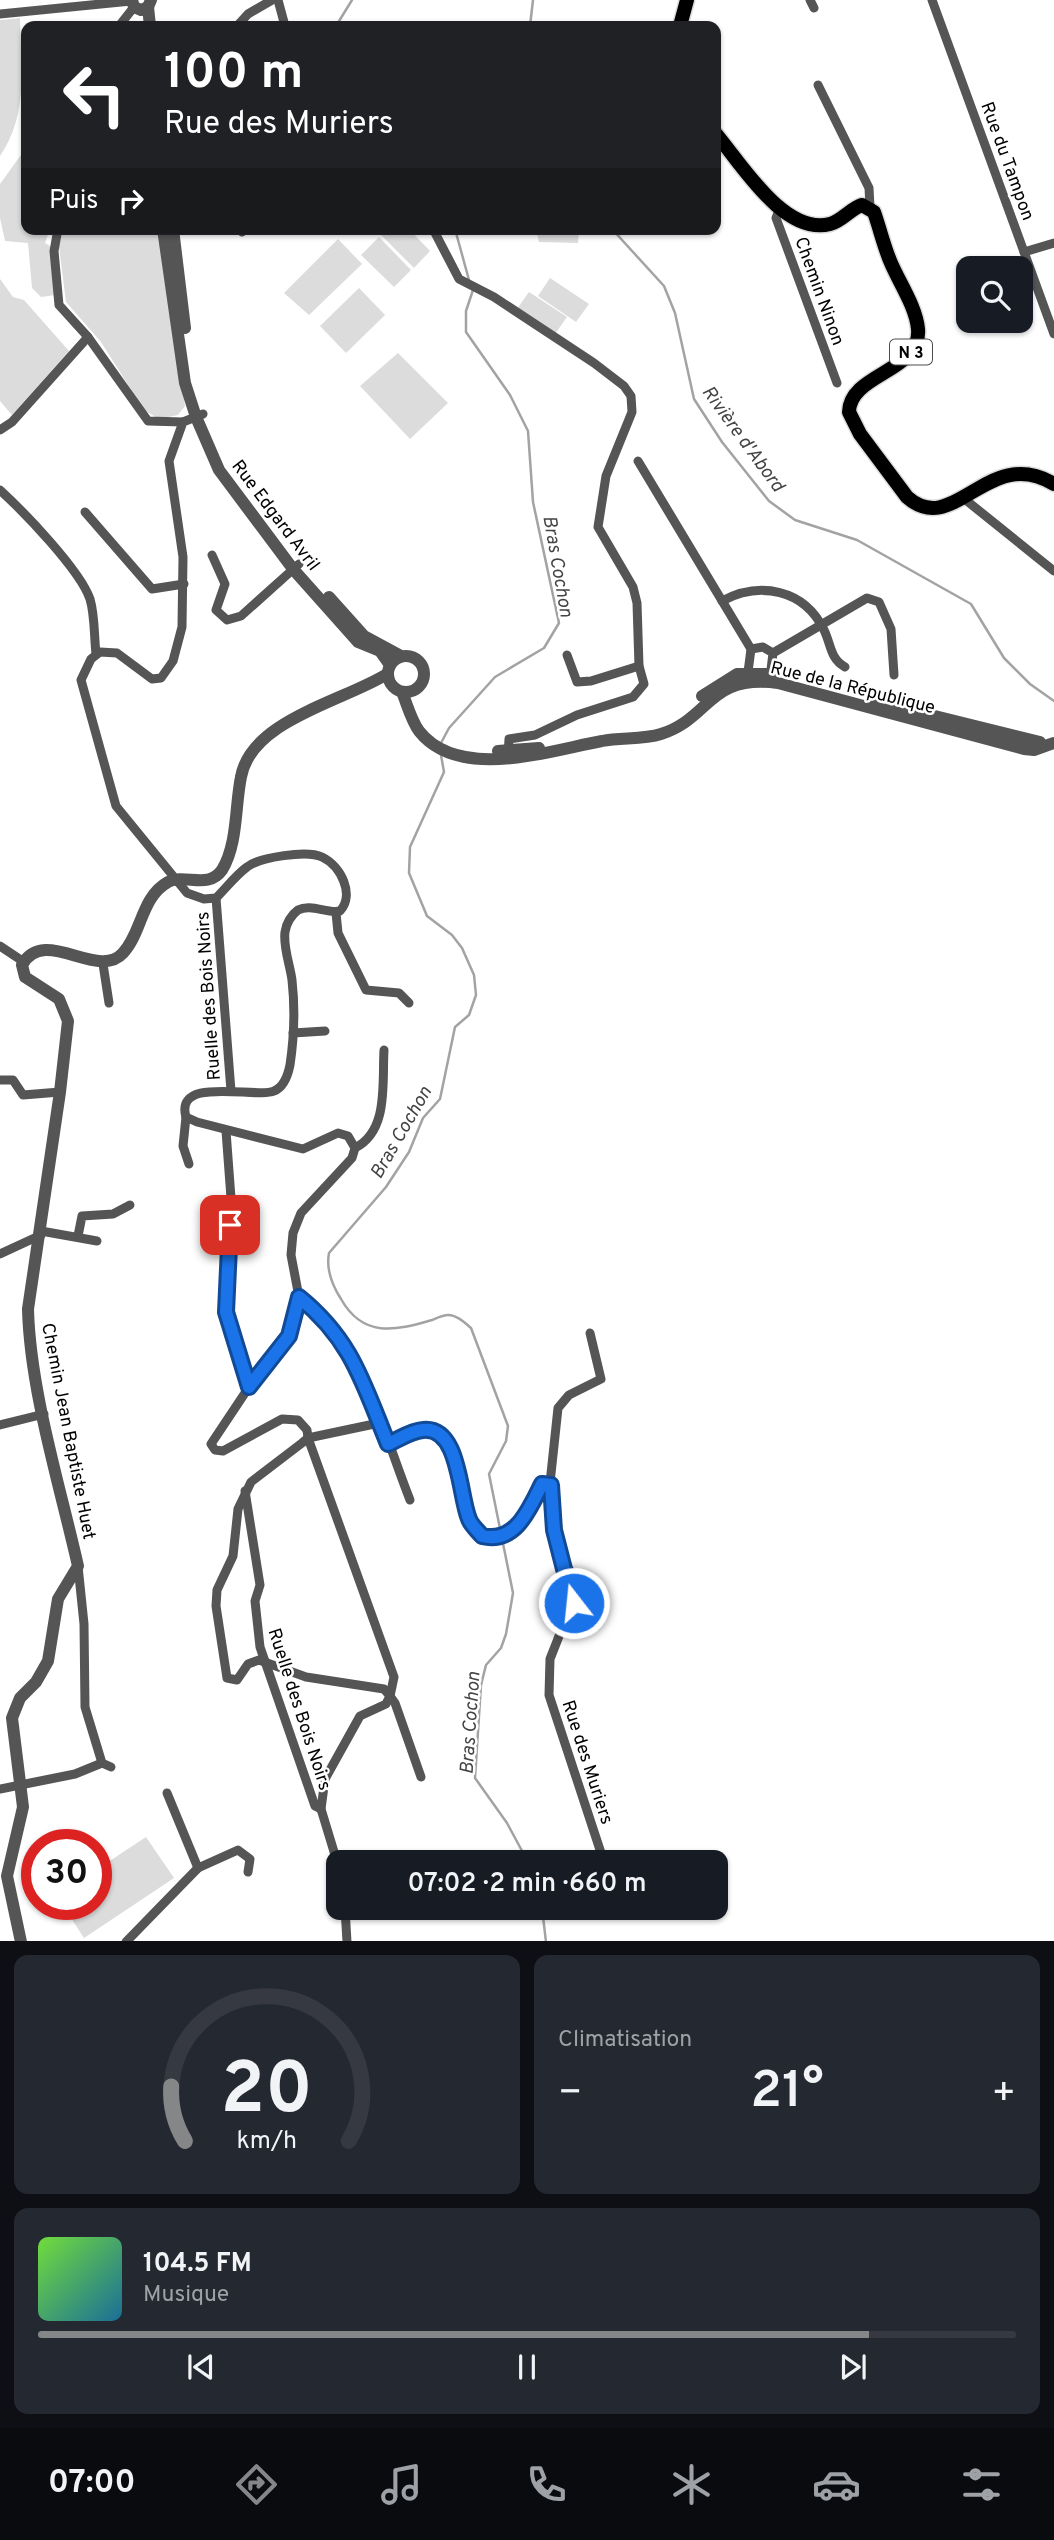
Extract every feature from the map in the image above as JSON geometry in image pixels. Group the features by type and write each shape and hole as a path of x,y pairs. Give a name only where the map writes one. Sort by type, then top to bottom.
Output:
{"main road":[{"path":"681,21 687,0"},
{"path":"721,140 750,174 766,200 779,210 821,225 839,220 856,207 870,207"},
{"name":"N 3","path":"870,207 918,330 917,344 909,354 852,399 849,406 851,420 916,506 935,510 1006,474 1030,473 1054,484"}],"street":[{"path":"242,21 272,0"},
{"path":"278,0 284,21"},
{"name":"Rue du Tampon","path":"933,1 1054,334"},
{"path":"0,14 139,4"},
{"path":"124,21 139,4"},
{"path":"139,4 148,21"},
{"path":"818,85 869,188 870,207"},
{"name":"Chemin Ninon","path":"779,210 776,218 837,383"},
{"path":"57,235 54,251 59,305 88,337 148,421 183,422 200,416"},
{"name":"Rue Edgard Avril","path":"164,235 186,383 224,464 296,567 358,642 380,651 393,679"},
{"name":"Rue Edgard Avril","path":"174,235 187,345 200,416"},
{"path":"436,235 459,279 494,297 624,386 631,396 632,412 606,476 598,527 627,573 637,603 639,666 644,684 638,694 577,715 535,735 509,739 508,754"},
{"path":"1024,253 1054,243"},
{"path":"0,430 12,422 88,337"},
{"path":"96,654 117,653 152,679 161,678 173,661 179,645 184,584 169,469 183,422"},
{"path":"638,461 751,649 760,678"},
{"path":"0,490 19,506 83,586 92,608 96,654 83,672 82,689 116,806 175,880 195,897 216,898 247,866 263,859 311,854 324,858 346,886 348,899 337,913 338,933 366,990 399,993 409,1003"},
{"path":"962,497 1054,571"},
{"path":"85,512 152,589 155,591 184,584"},
{"path":"212,555 225,584 216,610 227,620 241,616 296,567"},
{"name":"Rue Edgard Avril","path":"296,567 364,636 401,656 413,657 422,665 424,678 418,688"},
{"path":"722,601 755,589 781,592 802,603 822,626 833,657 845,667"},
{"path":"760,678 773,653 867,598 879,601 891,629 894,675"},
{"path":"751,649 763,647 773,653"},
{"path":"567,655 577,682 639,666"},
{"path":"393,679 401,656"},
{"name":"Rue de la République","path":"393,679 419,731 430,741 450,752 508,754 601,734 660,726 676,718 718,683 737,674 1026,740 1054,742"},
{"path":"0,947 24,962 43,952 54,951 103,964 111,962 123,953 153,896 175,880 203,881 219,873 224,866 234,830 241,773 253,748 293,719 368,686 393,679 418,688 418,713 430,741"},
{"name":"Ruelle des Bois Noirs","path":"216,898 231,1091"},
{"path":"189,1164 183,1146 186,1117 184,1108 189,1099 202,1092 267,1094 279,1088 288,1071 293,1033 292,984 286,929 294,913 305,908 337,913"},
{"name":"Chemin Jean Baptiste Huet","path":"21,1941 4,1871 21,1818 21,1785 12,1727 13,1712 48,1661 58,1599 78,1566 44,1414 30,1336 28,1308 61,1092 68,1036 67,1014 53,994 25,977 21,969 24,962"},
{"path":"103,964 109,1003"},
{"path":"293,1033 325,1031"},
{"path":"321,1809 325,1779 360,1716 386,1704 394,1677 303,1424 290,1418 282,1419 223,1451 215,1450 211,1444 249,1387 289,1336 299,1297 291,1255 293,1233 301,1213 352,1158 355,1148 368,1140 380,1121 384,1050"},
{"path":"0,1080 13,1080 23,1095 61,1092"},
{"path":"186,1117 226,1131 303,1149 338,1133 348,1136 355,1148"},
{"path":"226,1131 231,1198 226,1312 249,1387"},
{"path":"78,1236 82,1216 113,1214 130,1205"},
{"path":"0,1254 41,1233 78,1236 97,1241"},
{"path":"299,1297 326,1320 344,1343 410,1500"},
{"name":"Rue des Muriers","path":"590,1333 601,1380 569,1395 558,1408 550,1483 553,1489 554,1530 564,1569 576,1593 550,1658 550,1695 600,1850"},
{"path":"0,1425 44,1414"},
{"path":"379,1423 308,1438 269,1466 245,1491 238,1509 233,1556 217,1590 216,1606 229,1680 237,1680 251,1661 266,1662 306,1677 384,1689 395,1703 421,1777"},
{"path":"388,1444 411,1432 424,1430 442,1435 456,1466 469,1520 482,1536 504,1536 520,1524 542,1484 550,1483"},
{"name":"Ruelle des Bois Noirs","path":"245,1491 260,1585 255,1601 260,1647 315,1806 321,1809 333,1850"},
{"path":"0,1789 106,1765 85,1707 84,1624 78,1566"},
{"path":"167,1793 198,1868"},
{"path":"126,1941 198,1868 238,1850 250,1859 248,1872"},
{"path":"346,1920 348,1941"}],"shaded area":[{"path":"20,18 21,89 16,123 0,156 0,20"},
{"path":"21,155 21,235 48,235 45,243 50,246 55,295 41,297 32,288 28,243 5,241 0,218 0,184"},
{"path":"62,235 159,235 185,406 178,415 159,419 144,410 101,342 66,302 59,247"},
{"path":"381,235 415,235 430,251 414,268"},
{"path":"537,235 579,235 578,243 539,242"},
{"path":"379,237 411,270 394,287 361,255"},
{"path":"338,239 362,264 309,315 284,293"},
{"path":"550,278 589,304 576,322 538,296"},
{"path":"0,279 13,297 24,300 69,351 12,415 0,401"},
{"path":"359,288 385,315 346,353 320,326"},
{"path":"529,292 567,317 555,334 517,309"},
{"path":"398,353 448,403 410,439 360,386"},
{"path":"146,1837 174,1878 112,1919 112,1859"},
{"path":"72,1920 111,1920 84,1938"}],"waterway":[{"name":"Bras Cochon","path":"339,21 352,0"},
{"name":"Rivière d'Abord","path":"531,21 533,0"},
{"name":"Bras Cochon","path":"457,235 469,280"},
{"name":"Rivière d'Abord","path":"617,235 664,286 675,313 694,399 722,442 769,501 795,520 857,540 971,604 1004,658 1030,684 1054,701"},
{"name":"Bras Cochon","path":"441,743 449,728 495,677 544,648 559,623 533,502 528,431 510,395 466,332 466,311 473,290"},
{"name":"Bras Cochon","path":"441,755 444,772 410,847 409,873 427,916 452,935 462,948 474,975 476,995 469,1015 455,1027 440,1099 423,1118 409,1152 386,1187 329,1253 328,1265 332,1283 341,1299 350,1312 370,1326 405,1327 451,1315 471,1328 508,1426 506,1441 489,1474 513,1593 506,1634 501,1648 486,1665 481,1685 475,1778 507,1823 522,1850"},
{"name":"Bras Cochon","path":"543,1920 546,1941"}],"route":[{"path":"230,1225 226,1312 249,1387 289,1336 299,1297 326,1320 344,1343 388,1444 411,1432 424,1430 437,1432 446,1440 456,1466 469,1520 482,1536 493,1539 507,1535 520,1524 542,1484 551,1485 554,1530 564,1569 576,1593 574,1603"}]}
